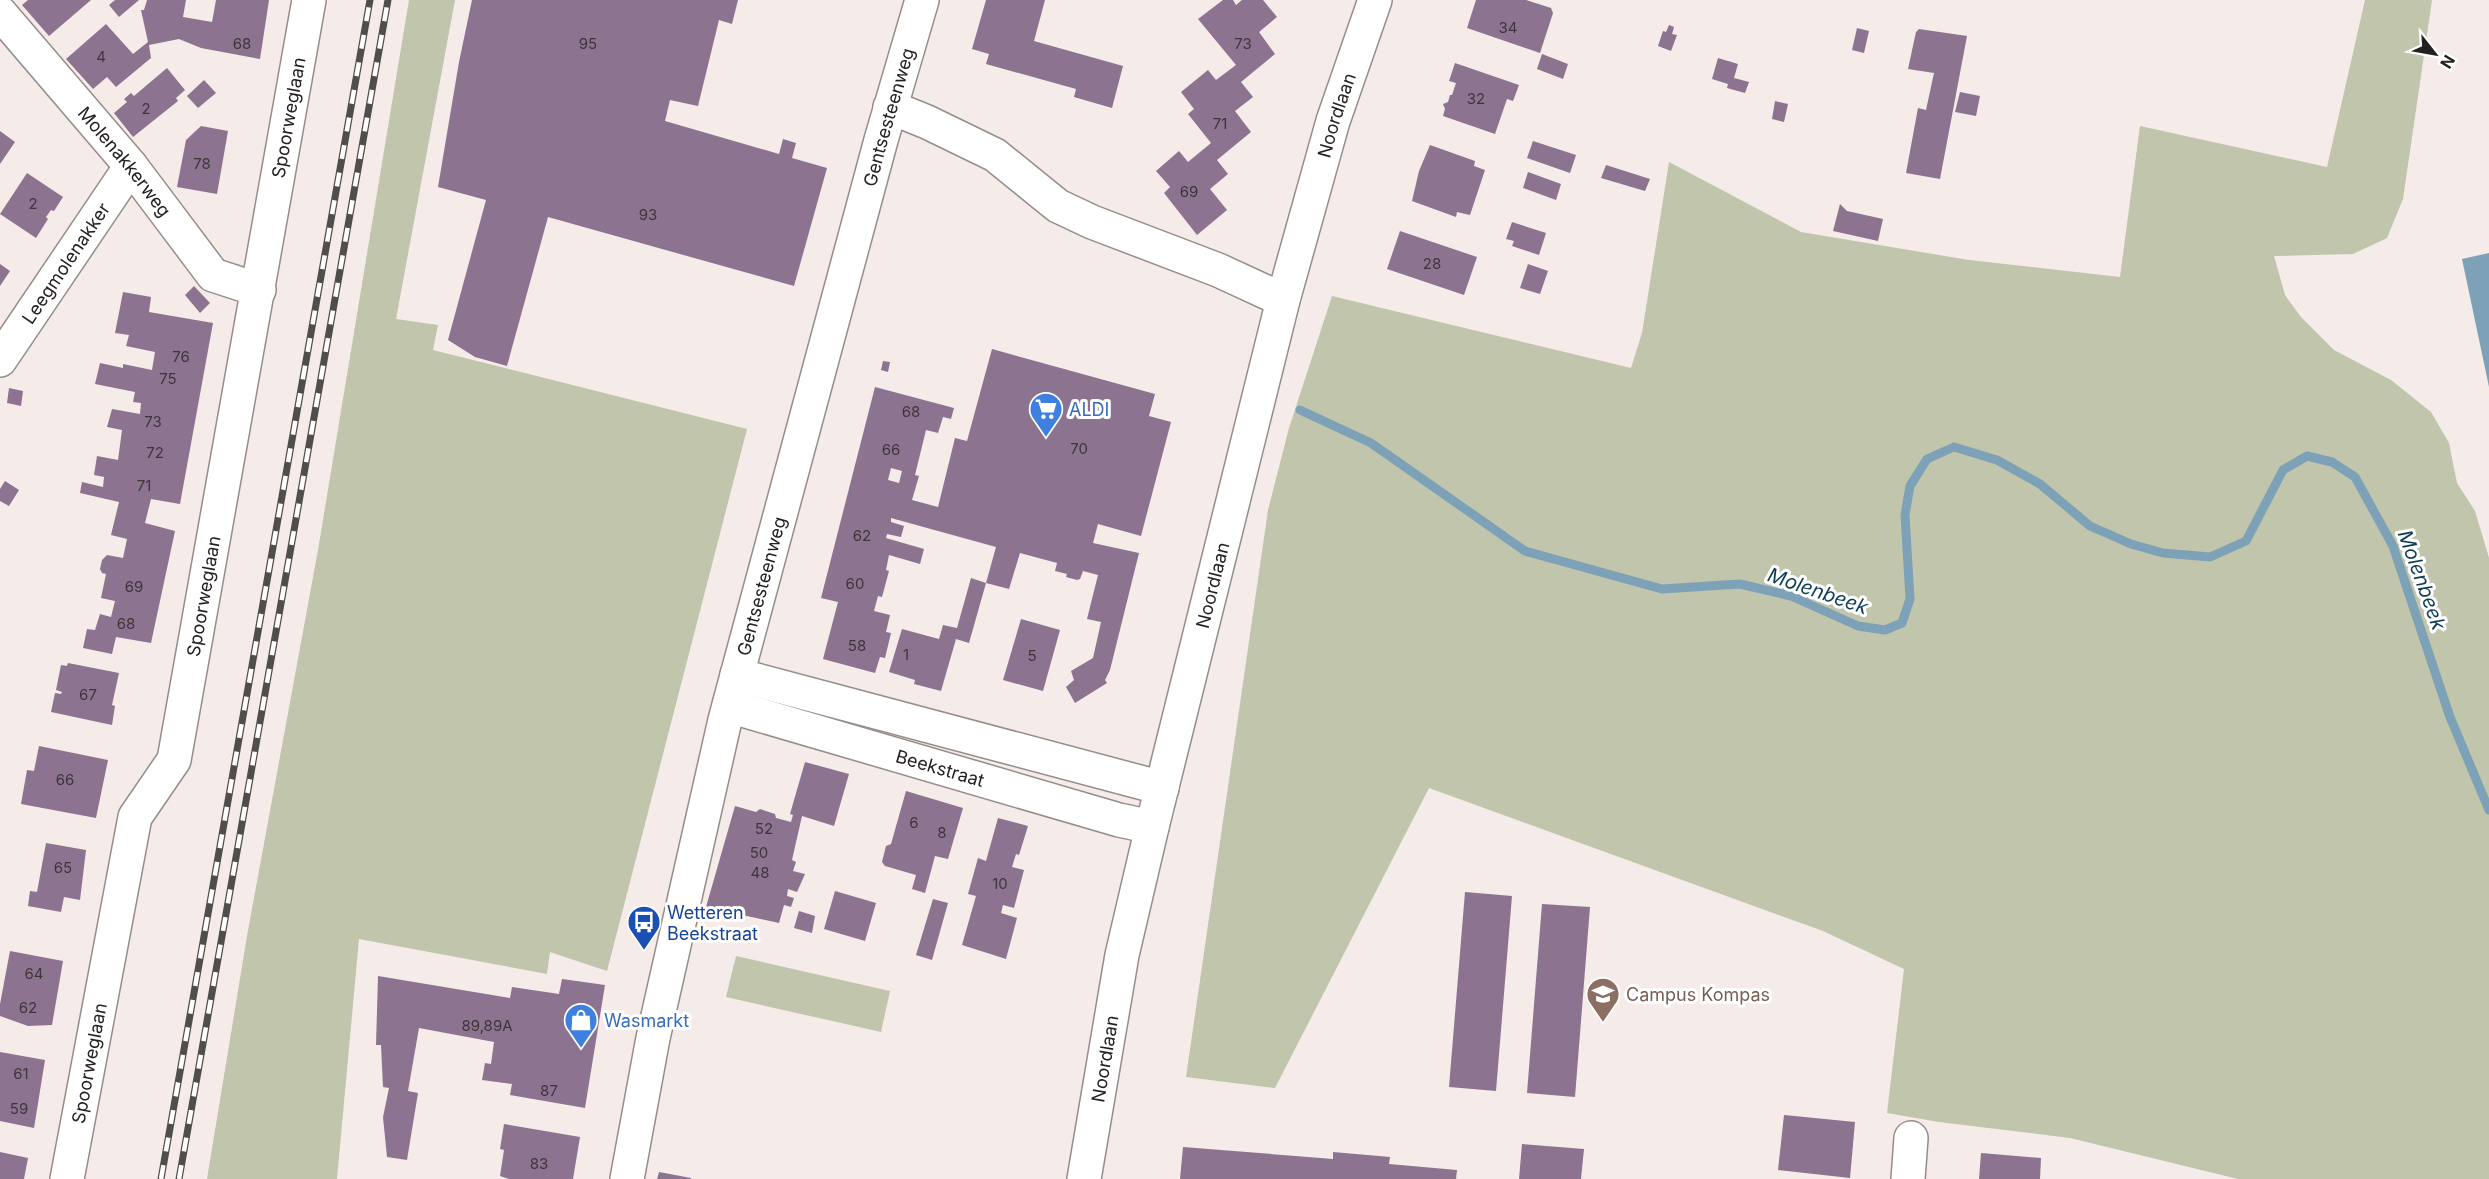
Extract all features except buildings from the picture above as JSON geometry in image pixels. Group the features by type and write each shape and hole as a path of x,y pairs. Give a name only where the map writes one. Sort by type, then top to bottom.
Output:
{"street":[{"name":"Spoorweglaan","path":"67,1179 135,817 174,760 309,0"},
{"name":"Gentsesteenweg","path":"627,1179 653,1038 733,691 890,107 922,0"},
{"name":"Noordlaan","path":"1084,1179 1122,955 1152,827 1283,300 1333,121 1375,0"},
{"name":"Molenakkerweg","path":"0,13 131,166 213,275 259,290"},
{"path":"890,107 995,155 1058,206 1092,222 1218,270 1283,300"},
{"name":"Leegmolenakker","path":"0,360 131,166"},
{"name":"Beekstraat","path":"733,691 1162,788"},
{"name":"Beekstraat","path":"733,691 1119,820 1152,827"},
{"path":"1908,1179 1911,1138"}],"green space":[{"path":"409,0 455,0 396,319 438,325 433,350 747,429 607,971 550,952 547,974 359,939 337,1179 207,1179 247,936 318,550"},
{"path":"2365,0 2432,0 2403,199 2387,238 2353,254 2274,256 2285,295 2301,317 2334,350 2391,380 2431,412 2449,443 2457,483 2475,511 2489,558 2489,1179 2238,1179 2070,1138 1939,1122 1887,1113 1904,969 1823,931 1429,788 1275,1088 1186,1077 1268,510 1289,428 1332,296 1631,368 1642,333 1669,162 1801,232 1969,260 2120,277 2140,126 2327,167"},
{"path":"736,956 890,991 881,1032 726,997"}],"water":[{"path":"2489,253 2489,387 2462,259"}],"waterway":[{"name":"Molenbeek","path":"1300,410 1371,443 1525,551 1662,589 1740,584 1791,596 1858,626 1885,630 1902,623 1910,599 1905,515 1910,486 1927,459 1954,447 1997,460 2040,484 2090,526 2131,544 2163,553 2210,557 2246,541 2283,470 2307,456 2332,462 2355,477 2393,546 2450,717 2489,810"}],"railway":[{"path":"161,1179 370,0"},
{"path":"179,1179 388,0"}],"place":[{"name":"ALDI","path":"1046,438"},
{"name":"Wetteren Beekstraat","path":"644,951"},
{"name":"Campus Kompas","path":"1603,1023"},
{"name":"Wasmarkt","path":"581,1049"}]}
